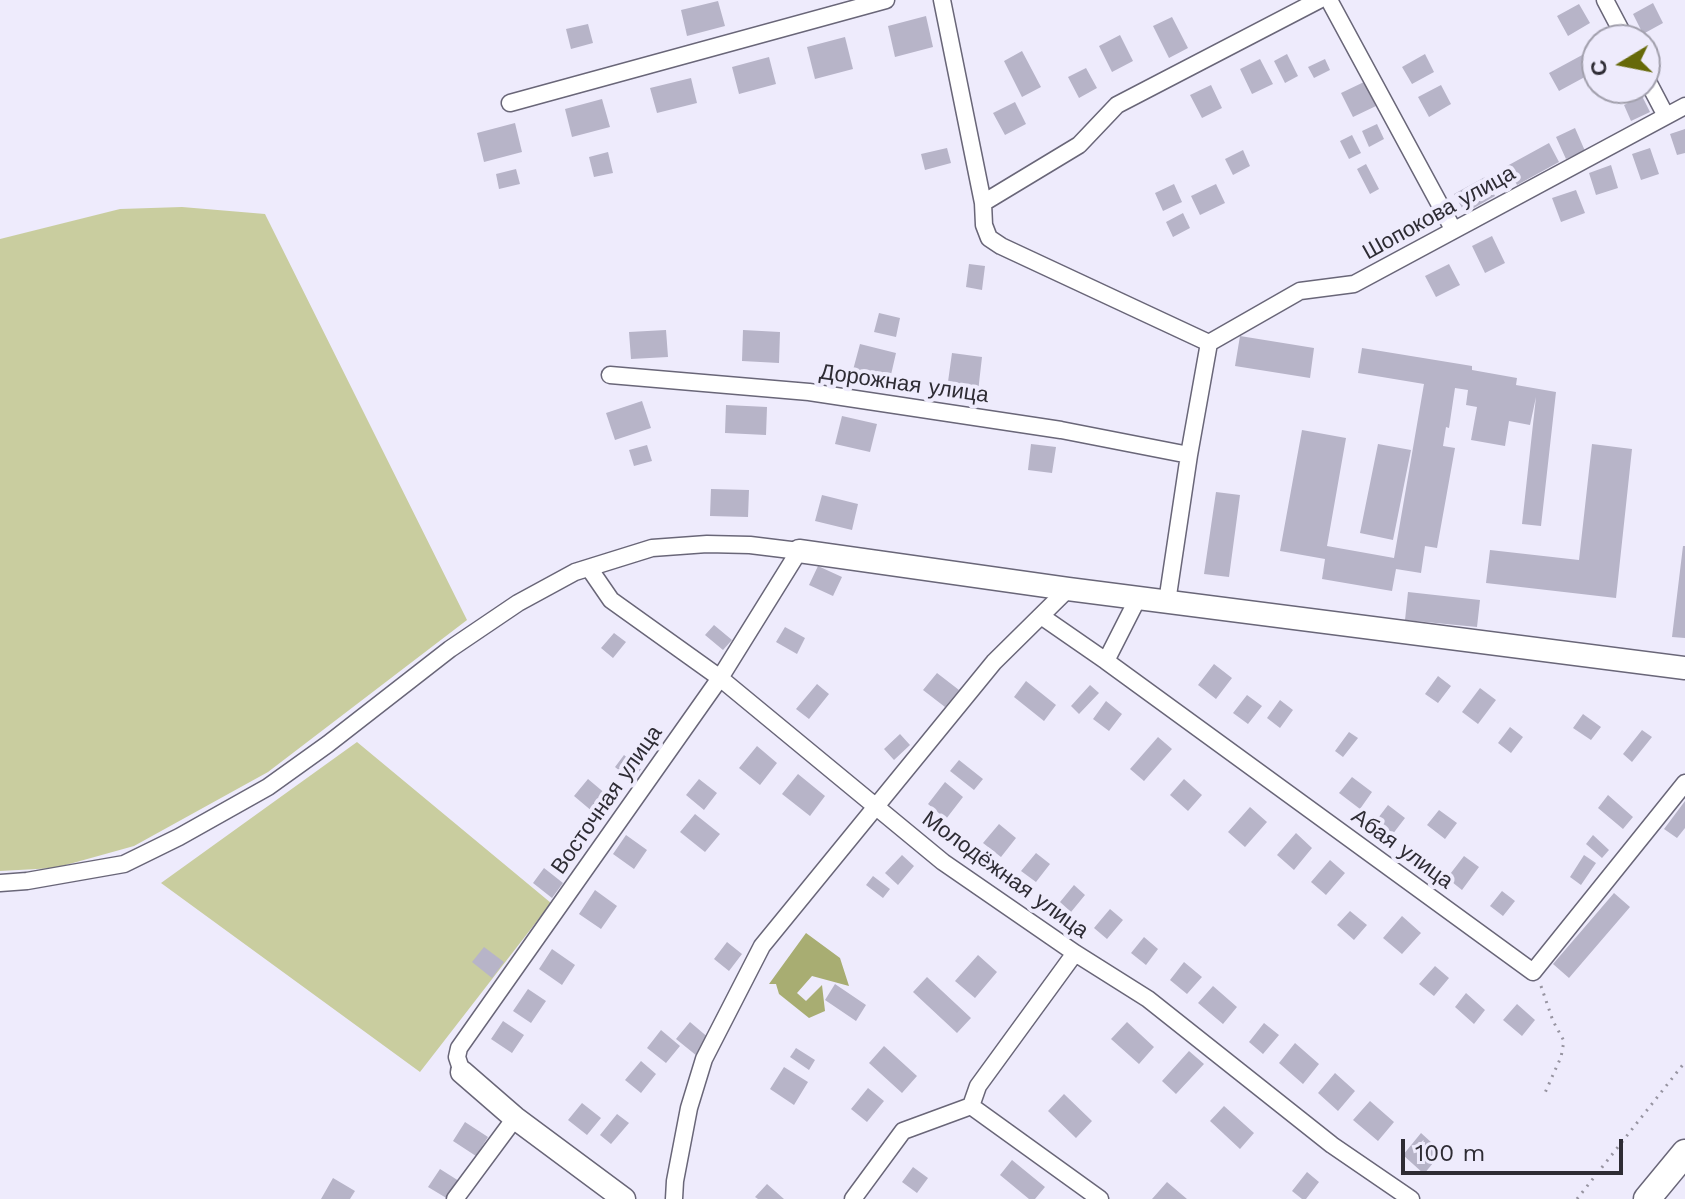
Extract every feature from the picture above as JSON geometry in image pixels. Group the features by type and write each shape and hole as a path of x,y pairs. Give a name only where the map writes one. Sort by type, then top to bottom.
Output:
{"main road":[{"path":"1647,1199 1685,1153"}],"street":[{"path":"510,103 886,0"},
{"path":"942,0 989,238 1209,343 1167,602"},
{"path":"983,203 1079,145 1117,105 1319,0"},
{"path":"1329,0 1453,229"},
{"path":"1605,0 1618,24"},
{"path":"1660,104 1666,116"},
{"name":"Шопокова улица","path":"1209,343 1300,291 1354,284 1685,106"},
{"name":"Дорожная улица","path":"610,375 809,392 1061,430 1189,455"},
{"path":"0,883 124,864 179,837 268,787 450,649 518,603 575,572 652,548 750,545 1685,668"},
{"name":"Восточная улица","path":"462,1072 457,1057 459,1048 720,678 799,551"},
{"name":"Молодёжная улица","path":"589,568 611,600 720,678 943,862 1148,999 1332,1145 1411,1199"},
{"path":"674,1199 689,1108 704,1059 762,946 994,662 1068,589"},
{"path":"1106,661 1138,598"},
{"name":"Абая улица","path":"1041,616 1533,972"},
{"path":"1533,972 1685,783"},
{"path":"971,1106 978,1086 1075,953"},
{"path":"462,1072 515,1118 624,1199"},
{"path":"853,1199 903,1131 971,1106"},
{"path":"971,1106 1100,1199"},
{"path":"455,1199 515,1118"}],"path":[{"path":"1533,972 1564,1041 1561,1057 1544,1095"},
{"path":"1577,1199 1685,1062"}],"green space":[{"path":"182,207 265,214 467,620 268,772 134,846 55,868 0,871 0,239 120,209"},
{"path":"357,742 551,903 420,1072 161,883"},
{"path":"806,933 840,958 849,986 812,976 797,993 806,1001 822,985 825,1011 809,1018 779,994 776,984 769,984"}],"building":[{"path":"718,1 725,26 687,36 681,10"},
{"path":"1653,3 1663,23 1638,24 1633,14"},
{"path":"1579,4 1590,23 1581,24 1581,28 1568,36 1557,16"},
{"path":"926,16 933,47 895,57 888,26"},
{"path":"1172,17 1188,48 1169,58 1153,26"},
{"path":"588,24 593,43 571,49 566,29"},
{"path":"1120,35 1133,61 1112,72 1099,46"},
{"path":"845,37 853,69 815,79 807,47"},
{"path":"1022,51 1041,87 1022,97 1004,61"},
{"path":"1287,54 1298,76 1285,83 1274,61"},
{"path":"1425,54 1434,72 1412,84 1402,67"},
{"path":"1581,56 1581,79 1559,91 1549,73"},
{"path":"769,57 776,84 739,94 732,67"},
{"path":"1260,59 1273,84 1252,94 1240,69"},
{"path":"1325,59 1330,70 1314,78 1308,67"},
{"path":"1086,68 1097,88 1079,98 1068,77"},
{"path":"691,78 697,103 657,113 650,88"},
{"path":"1364,82 1376,106 1353,117 1341,93"},
{"path":"1211,85 1222,108 1202,118 1190,95"},
{"path":"1441,85 1451,104 1429,117 1418,97"},
{"path":"602,99 610,127 572,137 565,109"},
{"path":"1015,102 1026,124 1005,135 993,113"},
{"path":"1646,104 1650,112 1631,121 1624,105"},
{"path":"515,123 522,152 484,162 477,133"},
{"path":"1377,124 1384,139 1369,147 1362,131"},
{"path":"1575,128 1585,151 1566,159 1556,137"},
{"path":"1685,129 1685,153 1677,155 1670,134"},
{"path":"1352,135 1361,153 1349,159 1340,141"},
{"path":"1549,143 1559,162 1517,185 1507,166"},
{"path":"947,148 951,163 925,170 921,154"},
{"path":"1650,148 1659,174 1641,180 1632,154"},
{"path":"1243,150 1250,166 1233,175 1225,159"},
{"path":"608,152 613,173 594,177 589,157"},
{"path":"1366,164 1379,189 1370,194 1357,169"},
{"path":"1611,165 1618,188 1596,195 1589,173"},
{"path":"516,169 520,184 499,189 496,174"},
{"path":"1485,177 1495,196 1465,213 1454,194"},
{"path":"1174,184 1182,202 1163,211 1155,193"},
{"path":"1216,184 1225,203 1200,215 1191,196"},
{"path":"1576,190 1585,213 1561,222 1552,198"},
{"path":"1183,213 1190,228 1173,237 1166,222"},
{"path":"1492,236 1505,263 1485,273 1472,246"},
{"path":"969,264 985,266 982,290 966,287"},
{"path":"1449,264 1460,285 1436,297 1425,276"},
{"path":"879,313 900,318 896,337 874,332"},
{"path":"666,330 668,357 631,359 629,332"},
{"path":"743,330 780,332 779,363 742,361"},
{"path":"1240,336 1314,348 1310,378 1235,366"},
{"path":"860,344 896,353 890,379 853,370"},
{"path":"1362,348 1472,366 1472,370 1517,378 1516,385 1556,392 1541,526 1522,524 1536,397 1530,425 1509,421 1505,446 1471,440 1477,407 1466,405 1468,390 1455,388 1443,446 1455,448 1437,548 1425,546 1421,573 1396,569 1392,591 1322,579 1325,559 1280,551 1302,430 1346,438 1327,546 1394,558 1424,384 1358,373"},
{"path":"952,353 982,357 978,392 947,389"},
{"path":"642,401 651,428 615,440 606,413"},
{"path":"726,405 767,407 766,435 725,433"},
{"path":"842,416 877,424 870,452 835,444"},
{"path":"1031,444 1056,447 1052,473 1028,470"},
{"path":"1378,444 1411,450 1393,540 1360,533"},
{"path":"1592,444 1632,449 1616,598 1486,583 1490,550 1579,560"},
{"path":"647,445 652,461 634,466 629,450"},
{"path":"711,489 749,490 748,517 710,516"},
{"path":"1216,492 1240,495 1229,577 1204,574"},
{"path":"822,495 858,504 852,530 815,521"},
{"path":"1685,546 1685,638 1672,637"},
{"path":"818,566 842,577 833,596 809,585"},
{"path":"1408,592 1480,600 1477,627 1405,620"},
{"path":"714,625 732,640 723,650 705,635"},
{"path":"785,627 805,638 797,654 776,642"},
{"path":"614,633 626,642 613,658 601,648"},
{"path":"1214,664 1232,678 1216,699 1198,685"},
{"path":"937,673 959,690 945,707 923,690"},
{"path":"1438,676 1451,686 1438,703 1425,694"},
{"path":"1026,681 1056,705 1044,721 1014,697"},
{"path":"817,684 829,694 809,719 796,709"},
{"path":"1090,685 1099,693 1079,714 1071,706"},
{"path":"1480,688 1496,700 1478,724 1462,712"},
{"path":"1247,695 1262,706 1248,724 1233,713"},
{"path":"1280,700 1293,710 1280,728 1267,718"},
{"path":"1106,701 1122,714 1109,731 1093,719"},
{"path":"1583,714 1601,727 1591,740 1573,728"},
{"path":"1510,727 1523,737 1511,753 1498,743"},
{"path":"1642,730 1652,737 1632,762 1623,754"},
{"path":"1349,732 1358,738 1343,757 1335,751"},
{"path":"900,734 910,745 894,760 884,749"},
{"path":"1158,737 1172,749 1144,781 1130,769"},
{"path":"757,746 777,763 760,785 739,768"},
{"path":"624,755 641,769 632,781 615,767"},
{"path":"959,760 983,779 974,790 950,771"},
{"path":"798,774 825,796 810,816 782,794"},
{"path":"1352,777 1372,792 1360,809 1339,793"},
{"path":"588,779 607,795 593,812 574,796"},
{"path":"699,779 717,793 704,810 686,795"},
{"path":"1184,779 1202,795 1188,811 1170,795"},
{"path":"945,782 963,797 946,819 928,804"},
{"path":"1608,795 1633,817 1623,829 1598,808"},
{"path":"1685,801 1685,828 1677,838 1664,829"},
{"path":"1388,805 1405,818 1392,835 1375,822"},
{"path":"1250,807 1267,822 1245,847 1228,832"},
{"path":"1439,810 1457,823 1445,839 1427,825"},
{"path":"695,814 720,834 705,852 680,832"},
{"path":"999,824 1016,838 1001,857 983,843"},
{"path":"1296,833 1312,848 1294,870 1277,855"},
{"path":"626,835 647,850 634,869 613,854"},
{"path":"1593,835 1609,850 1602,858 1586,844"},
{"path":"1036,853 1050,864 1036,882 1021,871"},
{"path":"902,855 914,866 898,885 885,873"},
{"path":"1584,855 1596,863 1581,885 1570,877"},
{"path":"1464,856 1479,867 1462,890 1447,878"},
{"path":"1330,860 1345,873 1326,895 1311,882"},
{"path":"544,868 563,883 552,898 533,883"},
{"path":"873,876 890,889 883,898 866,885"},
{"path":"1074,885 1085,895 1071,912 1060,902"},
{"path":"595,890 617,906 601,929 579,914"},
{"path":"1502,891 1515,901 1503,916 1490,906"},
{"path":"1614,893 1630,907 1569,978 1553,964"},
{"path":"1110,909 1123,920 1107,939 1094,928"},
{"path":"1350,911 1367,925 1354,940 1337,925"},
{"path":"1402,916 1421,933 1402,954 1383,938"},
{"path":"1144,937 1158,949 1146,965 1131,953"},
{"path":"727,942 742,954 729,971 714,959"},
{"path":"484,947 504,962 492,978 472,962"},
{"path":"552,949 575,965 562,985 539,969"},
{"path":"978,955 997,972 975,998 955,981"},
{"path":"1184,962 1202,977 1187,994 1170,980"},
{"path":"1435,966 1449,978 1434,996 1419,984"},
{"path":"927,977 971,1018 957,1033 913,992"},
{"path":"835,984 866,1005 856,1021 825,1000"},
{"path":"1213,986 1237,1007 1223,1024 1198,1003"},
{"path":"528,989 546,1001 531,1023 513,1011"},
{"path":"1466,993 1485,1010 1474,1024 1455,1007"},
{"path":"1517,1004 1535,1020 1522,1036 1503,1020"},
{"path":"503,1021 524,1035 512,1053 491,1039"},
{"path":"690,1022 710,1039 697,1056 676,1039"},
{"path":"1127,1022 1154,1047 1139,1064 1111,1039"},
{"path":"1264,1023 1279,1035 1263,1054 1249,1042"},
{"path":"661,1030 680,1046 666,1063 647,1048"},
{"path":"1295,1043 1319,1064 1303,1084 1279,1063"},
{"path":"884,1046 917,1076 902,1093 869,1063"},
{"path":"796,1048 815,1060 809,1070 790,1057"},
{"path":"1189,1051 1204,1064 1176,1094 1162,1081"},
{"path":"641,1061 656,1074 641,1093 625,1080"},
{"path":"784,1067 808,1082 794,1105 770,1089"},
{"path":"1335,1073 1355,1091 1338,1111 1318,1093"},
{"path":"868,1088 884,1101 867,1122 851,1109"},
{"path":"1064,1094 1092,1121 1076,1138 1048,1111"},
{"path":"1370,1101 1394,1122 1378,1141 1353,1120"},
{"path":"582,1103 601,1118 587,1135 568,1120"},
{"path":"1224,1106 1254,1133 1240,1149 1210,1121"},
{"path":"617,1114 629,1123 611,1144 600,1135"},
{"path":"465,1122 488,1137 476,1156 453,1141"},
{"path":"1421,1133 1442,1152 1424,1174 1403,1155"},
{"path":"1012,1160 1045,1187 1035,1199 1029,1199 1000,1175"},
{"path":"913,1167 928,1178 917,1193 902,1182"},
{"path":"440,1169 459,1181 448,1199 428,1187"},
{"path":"1307,1172 1319,1182 1306,1199 1302,1199 1292,1191"},
{"path":"333,1178 355,1191 350,1199 321,1199"},
{"path":"1167,1182 1187,1199 1152,1199"},
{"path":"767,1184 784,1199 755,1197"}]}
